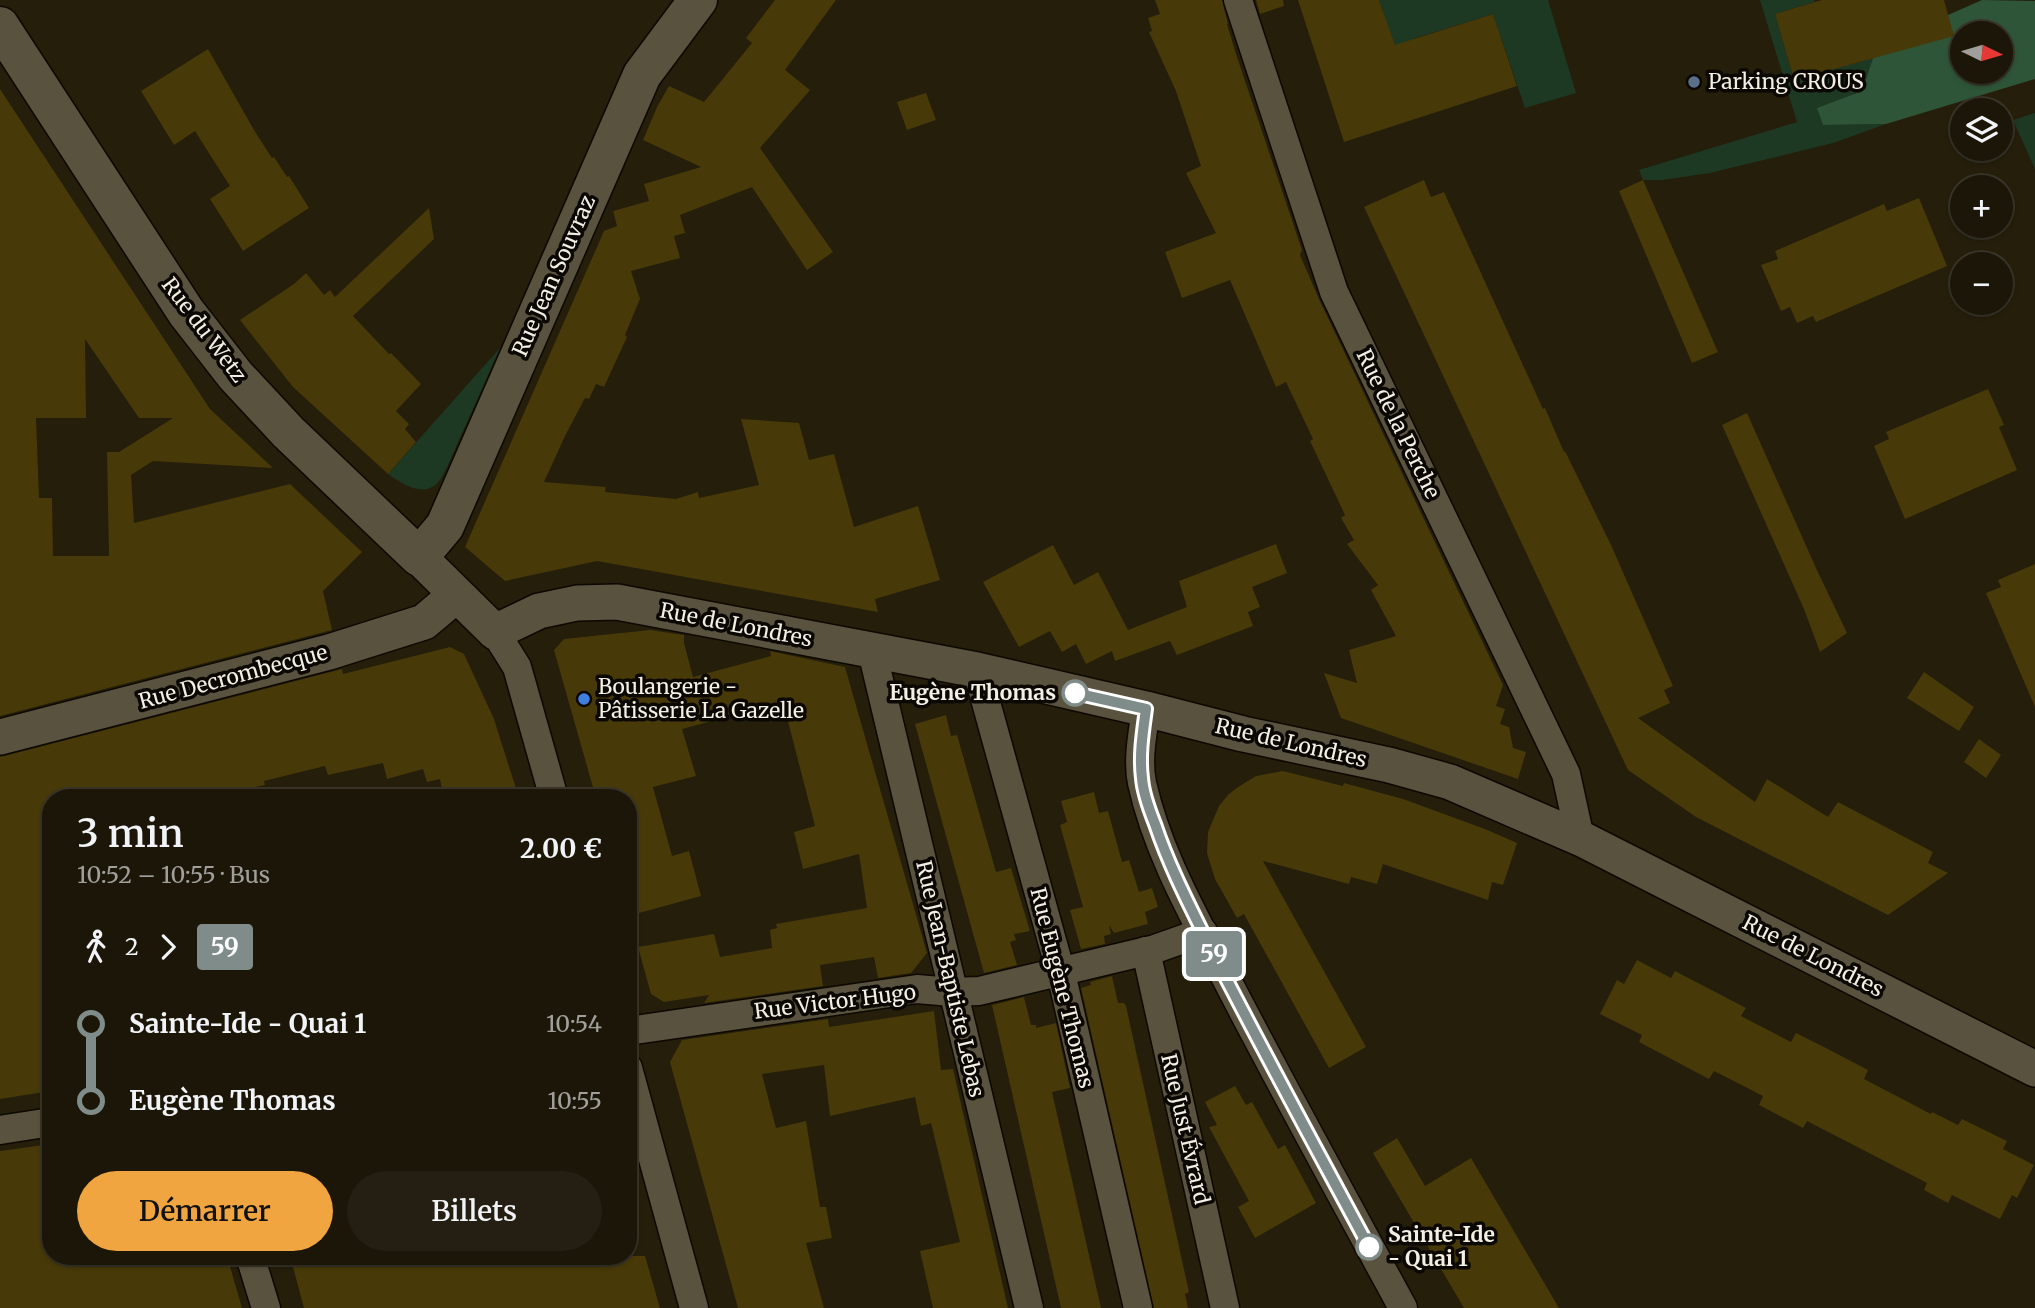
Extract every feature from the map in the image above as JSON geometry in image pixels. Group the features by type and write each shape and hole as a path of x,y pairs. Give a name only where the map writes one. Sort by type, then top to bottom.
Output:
{"main road":[{"name":"Rue Jean Souvraz","path":"419,557 445,526 642,75 698,0"},
{"name":"Rue du Wetz","path":"0,26 186,312 235,376 288,432 419,557"}],"street":[{"name":"Rue de la Perche","path":"1238,0 1334,292 1566,774 1580,838"},
{"name":"Rue du Wetz","path":"419,557 495,632"},
{"name":"Rue Decrombecque","path":"0,737 355,644 424,622 456,595"},
{"name":"Rue de Londres","path":"495,632 540,611 577,603 617,602 977,670 1243,734 1389,765 1450,782 1580,838 2035,1069"},
{"path":"495,632 517,667 551,789"},
{"name":"Rue Jean-Baptiste Lebas","path":"872,651 1029,1308"},
{"name":"Rue Eugène Thomas","path":"977,670 1061,973 1138,1308"},
{"path":"1146,709 1142,738 1142,780 1164,852 1283,1090 1403,1308"},
{"name":"Rue Victor Hugo","path":"637,1030 917,989 979,991 1155,949 1203,932"},
{"name":"Rue Just Évrard","path":"1146,951 1225,1308"},
{"path":"637,1101 694,1308"},
{"path":"0,1130 42,1123"},
{"path":"253,1265 266,1308"}],"green space":[{"path":"1379,0 1548,0 1576,93 1525,108 1493,14 1413,39 1400,60"},
{"path":"1760,0 1815,2 1775,14 1794,80 1873,58 1862,91 1818,108 1823,125 1886,124 1833,143 1710,173 1643,180 1639,170 1797,122"},
{"path":"1982,0 2035,1 2035,79 1972,98 1950,98 1950,105 1886,124 1823,125 1817,108 1862,91 1873,58 1948,15"},
{"path":"2035,113 2035,169 2013,120"},
{"path":"500,348 439,480 432,487 419,489 388,474"}],"building":[{"path":"775,0 836,0 785,70 810,90 760,148 833,252 807,270 752,187 680,215 685,233 674,236 680,258 631,271 640,299 625,335 627,337 604,387 596,384 589,399 585,398 544,482 606,487 605,492 676,499 698,492 699,498 759,485 741,419 799,423 809,460 834,454 854,527 918,506 940,580 875,599 878,612 597,561 505,581 465,547 604,231 617,226 613,211 649,201 644,184 701,167 643,140 657,107 669,86 704,102 752,43 746,38"},
{"path":"1155,0 1222,0 1236,54 1302,250 1300,255 1503,685 1496,706 1505,709 1500,724 1509,727 1513,748 1526,752 1518,779 1341,718 1324,673 1357,683 1349,650 1396,636 1371,590 1378,585 1347,544 1354,540 1341,518 1345,515 1310,441 1313,439 1286,382 1276,387 1230,280 1182,298 1165,252 1216,233 1186,173 1201,166 1176,91 1149,32 1152,31 1148,18 1160,14"},
{"path":"1256,0 1283,0 1284,6 1260,14"},
{"path":"1298,0 1379,0 1395,45 1493,14 1517,86 1344,142"},
{"path":"1822,0 1944,0 1950,22 1950,37 1794,80 1775,14"},
{"path":"208,49 254,130 309,208 243,251 210,199 230,186 195,131 174,145 141,91"},
{"path":"0,89 210,409 273,468 153,461 131,475 134,523 290,484 362,552 323,591 332,630 0,716","holes":["85,339 139,418 173,418 119,452 107,452 109,556 53,556 52,498 39,498 36,418 86,418"]},
{"path":"926,93 936,120 907,130 897,102"},
{"path":"1424,180 1431,197 1444,192 1543,409 1545,408 1611,545 1673,686 1664,690 1670,703 1638,718 1755,802 1767,779 1828,817 1838,802 1933,852 1928,863 1948,873 1888,915 1696,817 1628,770 1364,207"},
{"path":"1643,180 1718,352 1692,363 1619,191"},
{"path":"1919,198 1947,266 1816,322 1813,316 1797,323 1790,307 1781,311 1761,265 1778,259 1775,251 1884,204 1887,211"},
{"path":"429,208 434,239 353,316 421,384 396,411 409,424 405,429 416,442 388,474 293,387 240,320 306,273 324,295 330,290 335,297"},
{"path":"1988,389 2004,425 1999,427 2017,470 1905,519 1874,446 1889,439 1886,432"},
{"path":"1747,413 1847,633 1820,652 1804,609 1722,425"},
{"path":"1276,544 1287,573 1252,587 1260,607 1248,612 1253,626 1177,655 1170,641 1115,661 1112,651 1086,664 1076,644 1062,652 1050,631 1019,647 983,582 1053,545 1074,585 1098,572 1128,630 1187,607 1179,581"},
{"path":"2035,564 2035,707 1986,593 2001,587 1998,580"},
{"path":"650,630 684,635 693,677 771,656 770,651 845,667 927,953 911,973 878,978 874,957 820,965 823,986 704,1003 709,995 664,1002 651,994 638,947 714,934 720,957 772,948 770,930 777,928 776,924 867,908 859,854 803,869 794,832 815,826 783,702 682,729 696,776 653,787 672,856 689,851 701,896 637,914 637,789 593,789 554,650 564,639"},
{"path":"450,647 464,654 494,719 516,789 442,789 440,779 427,782 423,769 387,779 383,763 328,775 325,766 264,781 265,785 246,789 42,789 42,1092 0,1099 0,757 342,669 343,674"},
{"path":"1924,672 1974,707 1959,731 1907,698"},
{"path":"946,715 951,736 957,735 996,872 1011,868 1030,931 1014,934 1016,940 1010,942 1017,965 984,973 915,724"},
{"path":"1979,739 2001,755 1986,778 1964,762"},
{"path":"1283,771 1343,786 1344,783 1403,799 1517,843 1503,885 1492,882 1488,900 1383,864 1377,884 1351,877 1349,884 1263,861 1366,1047 1329,1068 1244,914 1237,918 1215,879 1207,853 1208,832 1219,806 1228,795 1256,776"},
{"path":"1094,792 1099,813 1108,811 1122,862 1129,860 1139,892 1152,888 1158,907 1145,912 1148,924 1114,933 1109,925 1111,934 1104,936 1105,944 1081,949 1070,910 1083,907 1060,825 1067,822 1061,801"},
{"path":"1637,960 1671,978 1675,971 1746,1008 1741,1016 1791,1042 1796,1033 1868,1070 1864,1079 1931,1114 1932,1112 1958,1125 1962,1119 2007,1141 2003,1149 2034,1165 2017,1198 2012,1195 2000,1219 1952,1195 1948,1203 1924,1190 1927,1183 1807,1121 1803,1128 1759,1105 1763,1096 1714,1071 1709,1079 1639,1042 1642,1035 1600,1014 1617,980 1624,984"},
{"path":"1112,976 1118,1003 1124,1003 1126,1006 1189,1292 1185,1294 1188,1308 1154,1308 1081,988 1091,985 1090,982"},
{"path":"1024,997 1031,1025 1036,1025 1036,1028 1056,1023 1070,1088 1052,1092 1101,1308 1061,1308 992,1005"},
{"path":"934,1011 941,1070 953,1069 1008,1308 933,1308 920,1251 960,1242 931,1123 921,1126 915,1097 830,1116 824,1065 762,1074 776,1128 806,1121 820,1207 826,1207 832,1238 806,1243 824,1308 738,1308 670,1062 682,1040 828,1019 829,1027"},
{"path":"1235,1086 1246,1105 1252,1102 1278,1149 1285,1145 1316,1203 1255,1238 1238,1207 1249,1201 1209,1127 1217,1125 1205,1102"},
{"path":"1397,1138 1425,1186 1471,1158 1559,1308 1464,1308 1373,1153"},
{"path":"42,1145 42,1265 230,1265 242,1308 0,1308 0,1151"},
{"path":"637,1256 645,1256 660,1308 304,1308 293,1267 637,1265"}],"bus line":[{"name":"59","path":"1075,693 1146,709 1142,738 1142,780 1164,852 1283,1090 1369,1247"}],"place":[{"name":"Parking CROUS","path":"1694,82"},
{"name":"Eugène Thomas","path":"1075,693"},
{"name":"Boulangerie - Pâtisserie La Gazelle","path":"584,699"},
{"name":"Sainte-Ide - Quai 1","path":"1369,1247"}]}
